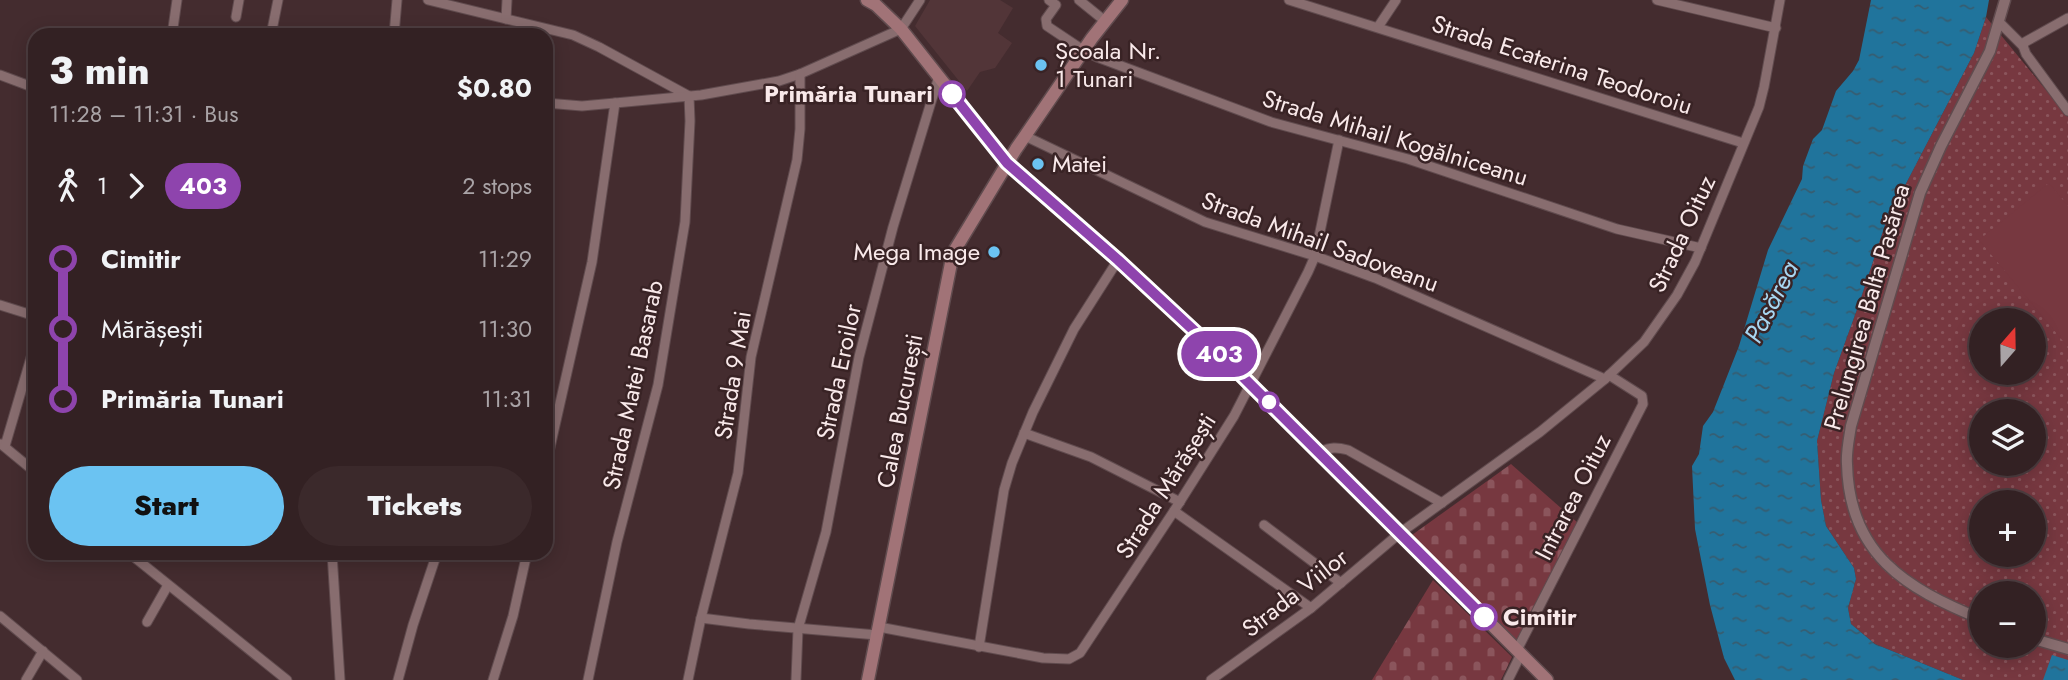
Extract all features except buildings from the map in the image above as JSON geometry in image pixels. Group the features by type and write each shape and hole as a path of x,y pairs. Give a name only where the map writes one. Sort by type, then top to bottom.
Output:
{"main road":[{"path":"867,0 901,29 1007,163 1118,260 1250,383 1547,680"},
{"name":"Calea București","path":"868,680 951,259 1007,163 1083,50 1122,0"}],"street":[{"path":"173,28 177,0"},
{"path":"236,17 239,0"},
{"path":"272,28 278,0"},
{"path":"395,28 397,0"},
{"path":"428,0 546,28"},
{"path":"506,19 507,0"},
{"path":"553,104 582,106 689,96 753,87 800,74 901,29 920,0"},
{"name":"Strada Mihail Kogălniceanu","path":"1049,0 1056,5 1046,19 1047,26 1083,50 1243,112 1408,159 1618,229 1701,248"},
{"path":"1079,0 1105,21"},
{"name":"Strada Ecaterina Teodoroiu","path":"1289,0 1743,143"},
{"path":"1378,27 1396,0"},
{"path":"1657,0 1776,28"},
{"name":"Strada Oituz","path":"1400,533 1540,432 1607,377 1644,342 1664,316 1701,248 1759,107 1780,0"},
{"name":"Prelungirea Balta Pasărea","path":"1969,614 1913,586 1887,566 1875,552 1855,515 1846,462 1851,426 1920,193 1990,51 2005,0"},
{"path":"2023,46 2025,42 2068,18"},
{"path":"1999,22 2023,46 2068,111"},
{"path":"553,30 573,34 689,96"},
{"name":"Strada 9 Mai","path":"688,680 738,473 751,357 797,160 800,74"},
{"path":"0,75 28,85"},
{"name":"Strada Eroilor","path":"796,680 798,629 826,532 870,312 939,76"},
{"name":"Strada Matei Basarab","path":"588,680 617,542 660,372 685,222 689,96"},
{"path":"553,434 592,262 615,103"},
{"name":"Strada Mihail Sadoveanu","path":"1025,136 1205,222 1315,256 1385,282 1607,377"},
{"name":"Strada Mărășești","path":"701,618 798,629 878,631 1043,658 1069,659 1080,653 1234,416 1315,256 1339,140"},
{"path":"979,647 1004,490 1012,463 1074,329 1118,260"},
{"path":"0,305 28,314"},
{"path":"28,365 2,444 28,466"},
{"name":"Intrarea Oituz","path":"1519,652 1643,404 1642,396 1607,377"},
{"path":"1024,433 1091,457 1177,507 1311,608"},
{"path":"1320,452 1338,447 1348,450 1441,503"},
{"path":"1264,525 1341,583"},
{"name":"Strada Viilor","path":"1211,680 1311,608 1400,533"},
{"path":"138,560 288,680"},
{"path":"332,560 340,680"},
{"path":"398,680 435,560"},
{"path":"493,680 513,616 525,560"},
{"path":"147,622 168,585"},
{"path":"0,615 77,680"},
{"path":"2046,643 2068,649"},
{"path":"26,680 43,651"},
{"path":"1508,680 1519,652"}],"shaded area":[{"path":"930,0 1000,0 1013,8 998,33 1012,43 995,68 980,72 967,91 915,26"}],"green space":[{"path":"1986,17 2068,117 2068,680 1963,680 1875,644 1851,624 1848,608 1856,579 1854,568 1826,526 1821,500 1817,441 1834,373 1886,222 1974,53"},
{"path":"2049,183 2068,206 2068,347 2046,321 2046,308 2036,308 1979,240"},
{"path":"1511,464 1578,523 1518,642 1412,535"},
{"path":"1433,580 1512,657 1501,680 1372,680"}],"water":[{"name":"Pasărea","path":"1871,0 1989,0 1974,53 1886,222 1834,373 1817,441 1821,500 1826,526 1854,568 1856,579 1848,608 1851,624 1875,644 1963,680 1735,680 1724,658 1710,605 1695,529 1692,466 1699,454 1703,426 1713,412 1739,346 1768,250 1802,179 1803,166 1813,139 1822,130 1836,91 1859,60"},
{"path":"2052,655 2068,660 2068,680 2043,680"}],"bus line":[{"name":"403","path":"952,94 1007,163 1118,260 1231,365 1484,617"}],"place":[{"name":"Școala Nr. 1 Tunari","path":"1041,65"},
{"name":"Primăria Tunari","path":"952,94"},
{"name":"Matei","path":"1038,164"},
{"name":"Mega Image","path":"994,252"},
{"name":"Cimitir","path":"1484,617"}]}
